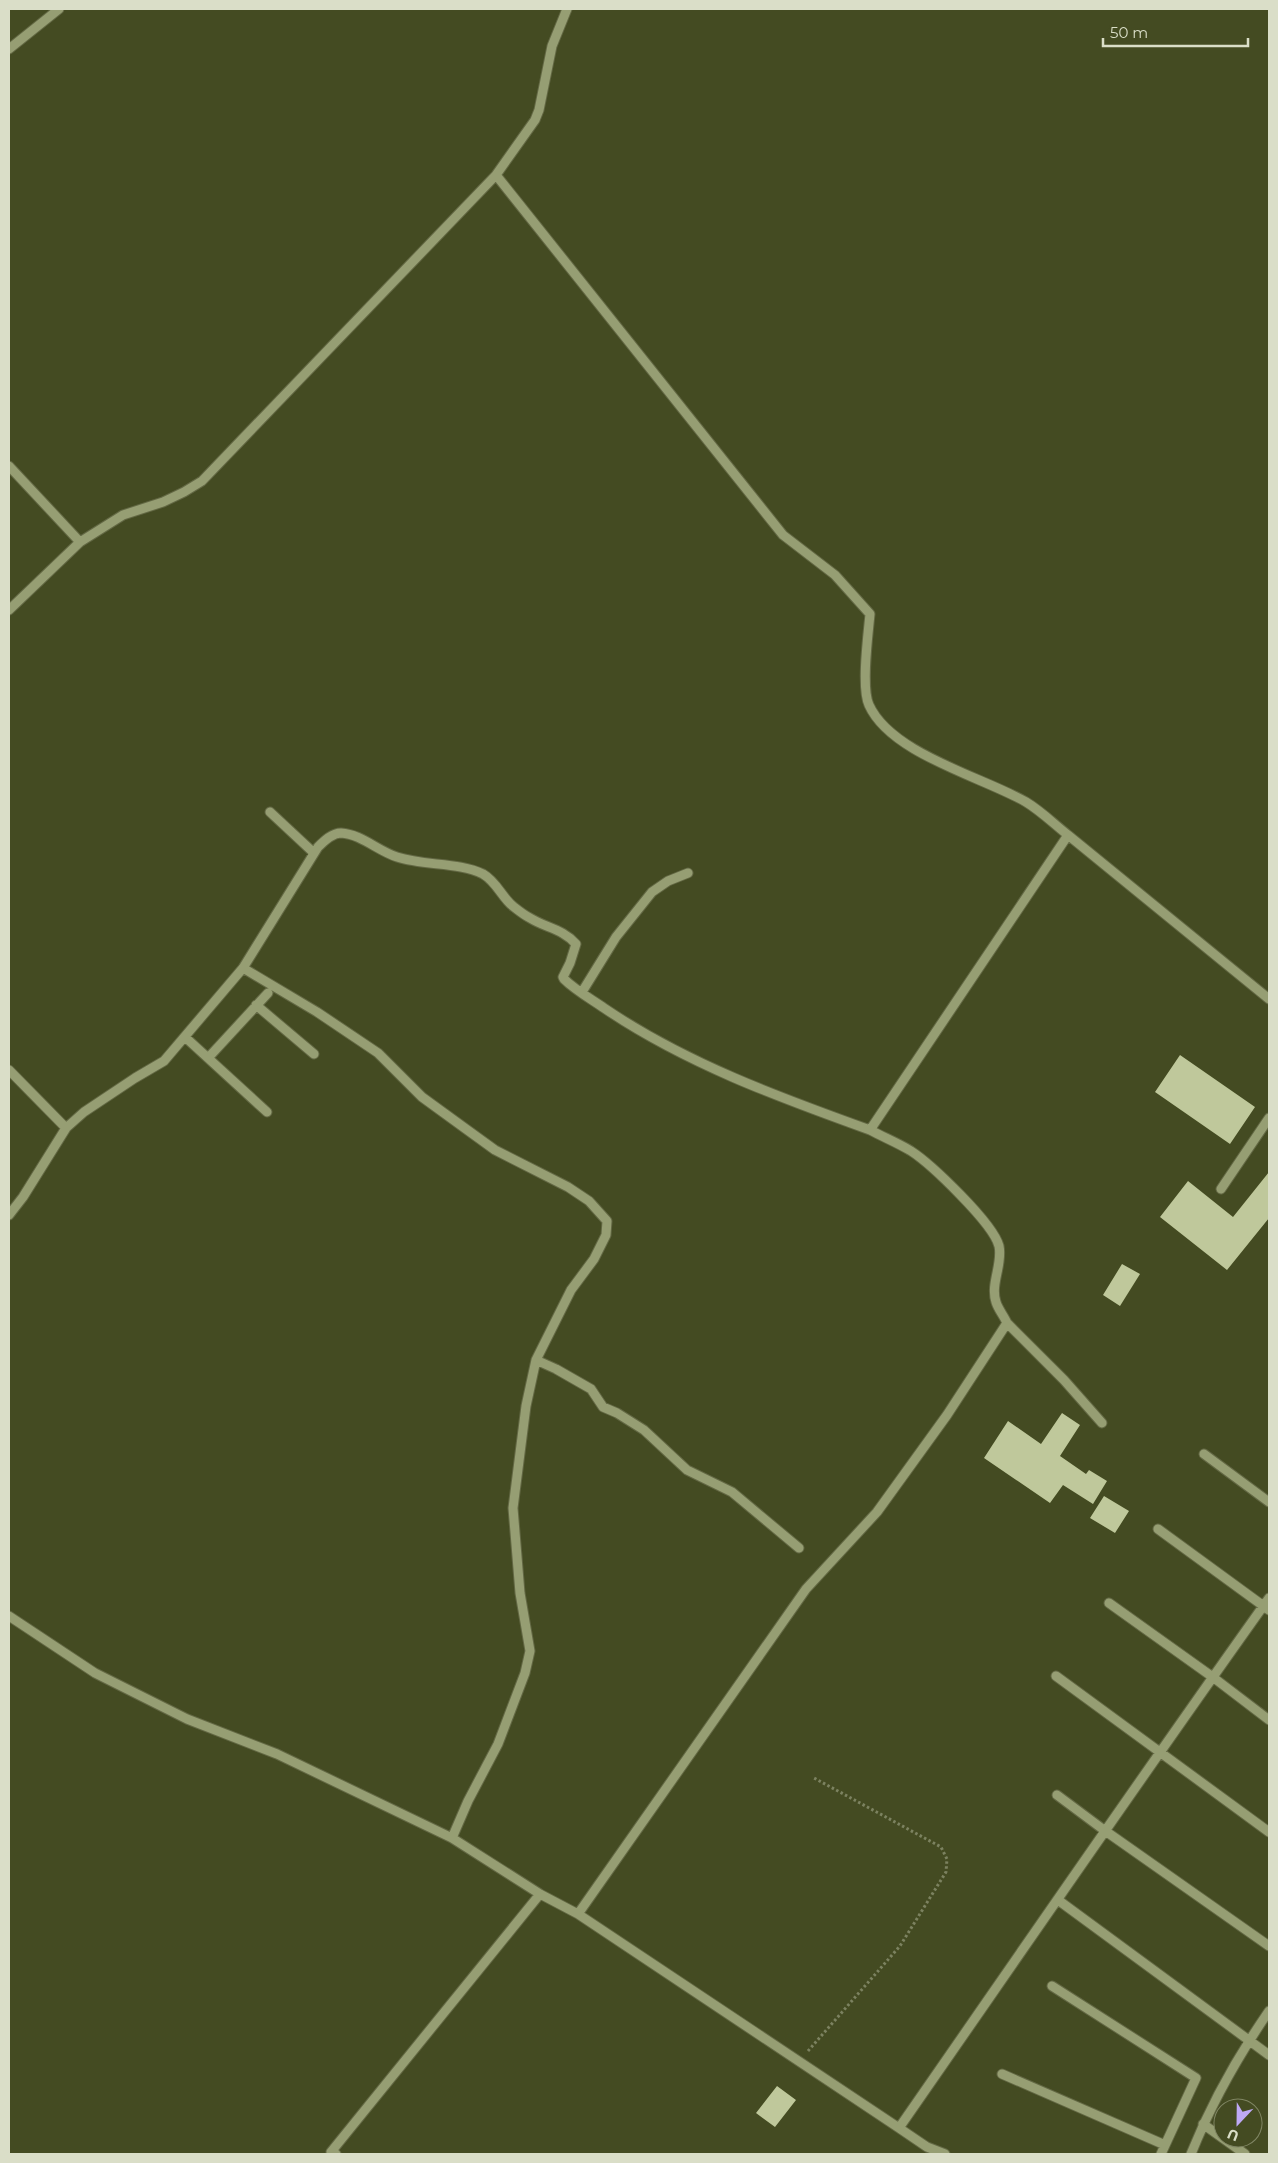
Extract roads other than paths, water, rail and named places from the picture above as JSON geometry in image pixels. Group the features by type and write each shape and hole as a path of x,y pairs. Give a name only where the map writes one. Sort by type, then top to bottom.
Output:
{"street":[{"path":"9,49 59,9"},
{"path":"9,610 80,542 124,515 163,502 202,481 496,175 535,120 539,110 552,46 567,9"},
{"path":"496,175 783,535 836,575 870,614 866,676 869,705 884,727 922,754 1026,802 1269,999"},
{"path":"9,466 80,542"},
{"path":"270,812 314,853"},
{"path":"9,1215 23,1198 66,1128 84,1112 164,1061 243,968 314,853 326,839 338,833 348,834 405,860 430,865 461,867 483,874 499,888 511,905 530,919 563,932 576,944 563,977 567,982 620,1019 709,1067 781,1098 870,1130 911,1151 977,1213 994,1234 1000,1252 994,1286 996,1302 1007,1322 1064,1380 1102,1423"},
{"path":"870,1130 1068,835"},
{"path":"582,992 616,937 652,892 668,881 688,873"},
{"path":"243,968 378,1053 422,1097 495,1150 568,1187 589,1201 607,1221 606,1235 594,1258 571,1290 536,1360 525,1415 512,1508 520,1593 530,1651 525,1672 498,1744 468,1801 452,1838"},
{"path":"208,1058 268,993"},
{"path":"256,1005 314,1054"},
{"path":"184,1037 267,1112"},
{"path":"9,1070 66,1128"},
{"path":"1221,1190 1269,1118"},
{"path":"578,1914 806,1589 877,1512 947,1415 1007,1322"},
{"path":"536,1360 556,1369 591,1390 603,1407 617,1413 644,1430 686,1470 732,1492 798,1548"},
{"path":"1204,1454 1269,1502"},
{"path":"1158,1529 1266,1608"},
{"path":"899,2128 1058,1900 1104,1830 1266,1608 1269,1598"},
{"path":"1110,1604 1214,1678 1269,1720"},
{"path":"9,1616 95,1673 187,1719 277,1754 452,1838 540,1894 578,1914 899,2128 944,2154"},
{"path":"1056,1676 1269,1832"},
{"path":"1057,1795 1269,1946"},
{"path":"332,2153 540,1894"},
{"path":"1058,1900 1269,2055"},
{"path":"1002,2074 1163,2150 1196,2078 1052,1986"},
{"path":"1191,2154 1203,2124 1249,2040 1269,2011"},
{"path":"1203,2124 1245,2154"}]}
